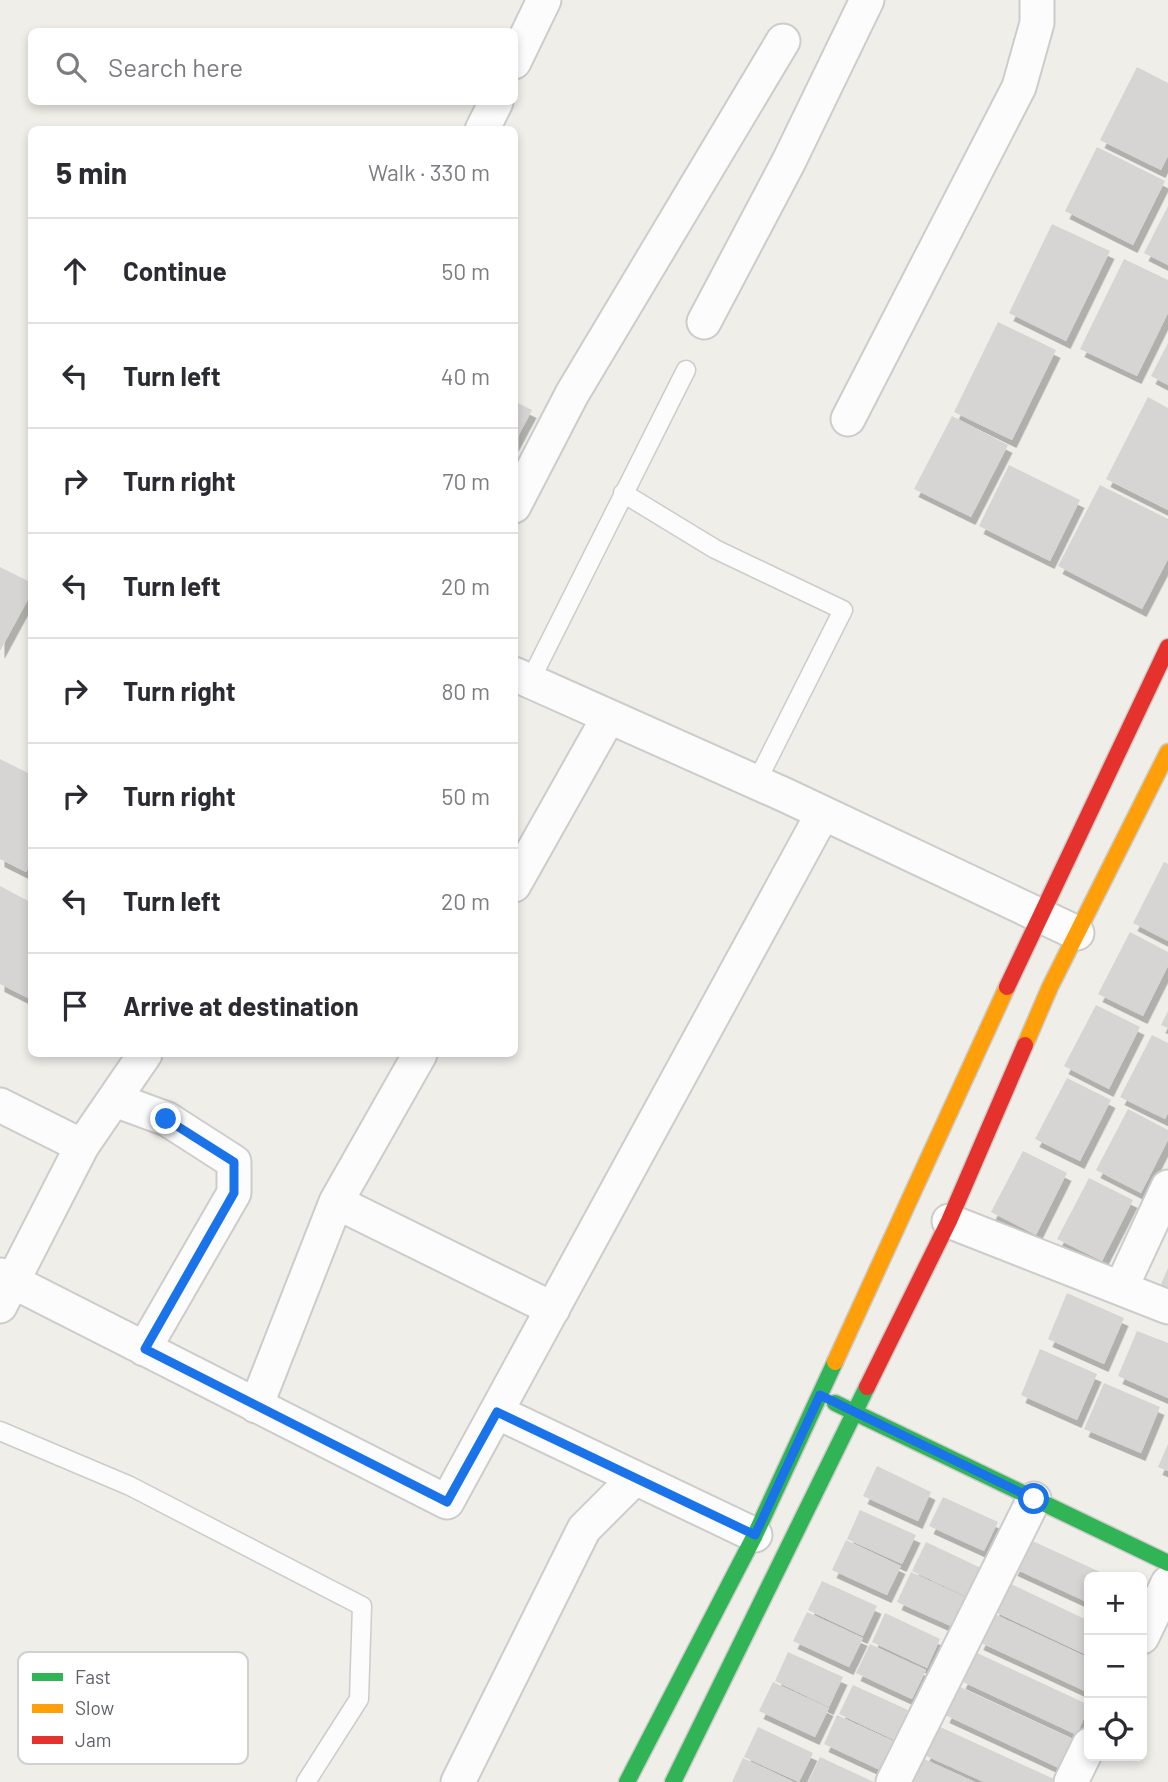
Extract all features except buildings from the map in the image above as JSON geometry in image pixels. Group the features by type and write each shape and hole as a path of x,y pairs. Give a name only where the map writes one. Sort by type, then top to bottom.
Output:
{"street":[{"path":"518,54 544,0"},
{"path":"704,322 789,161 867,0"},
{"path":"848,419 1019,87 1037,23 1037,0"},
{"path":"518,498 572,394 783,41"},
{"path":"484,126 494,105"},
{"path":"627,1782 755,1535 1040,916 1168,647"},
{"path":"522,678 823,813 1077,933"},
{"path":"518,878 608,718"},
{"path":"673,1782 950,1221 1050,987 1168,752"},
{"path":"143,1057 82,1146 5,1288 145,1349 447,1502 823,813"},
{"path":"256,1406 337,1202 418,1057"},
{"path":"115,1100 166,1119 234,1162 234,1193 145,1349"},
{"path":"0,1105 82,1146"},
{"path":"1121,1288 1168,1187"},
{"path":"337,1202 553,1308"},
{"path":"950,1221 1168,1307"},
{"path":"820,1395 1168,1563"},
{"path":"497,1412 755,1535"},
{"path":"458,1782 584,1529 634,1479"},
{"path":"893,1782 1034,1499"},
{"path":"1143,1635 1168,1583"},
{"path":"1071,1782 1084,1755"}],"lane":[{"path":"522,678 623,493 686,370"},
{"path":"623,493 715,549 843,610 756,783"},
{"path":"0,1431 130,1486 362,1606 359,1699 306,1782"}],"traffic: fast":[{"path":"627,1782 755,1535 835,1362"},
{"path":"673,1782 867,1387"},
{"path":"835,1403 1168,1563"}],"traffic: slow":[{"path":"1025,1045 1050,987 1168,752"},
{"path":"835,1362 1007,987"}],"traffic: jam":[{"path":"1007,987 1168,647"},
{"path":"867,1387 949,1221 1025,1045"}],"route":[{"path":"166,1119 234,1162 234,1193 145,1349 447,1502 497,1412 755,1535 820,1395 1034,1499"}]}
